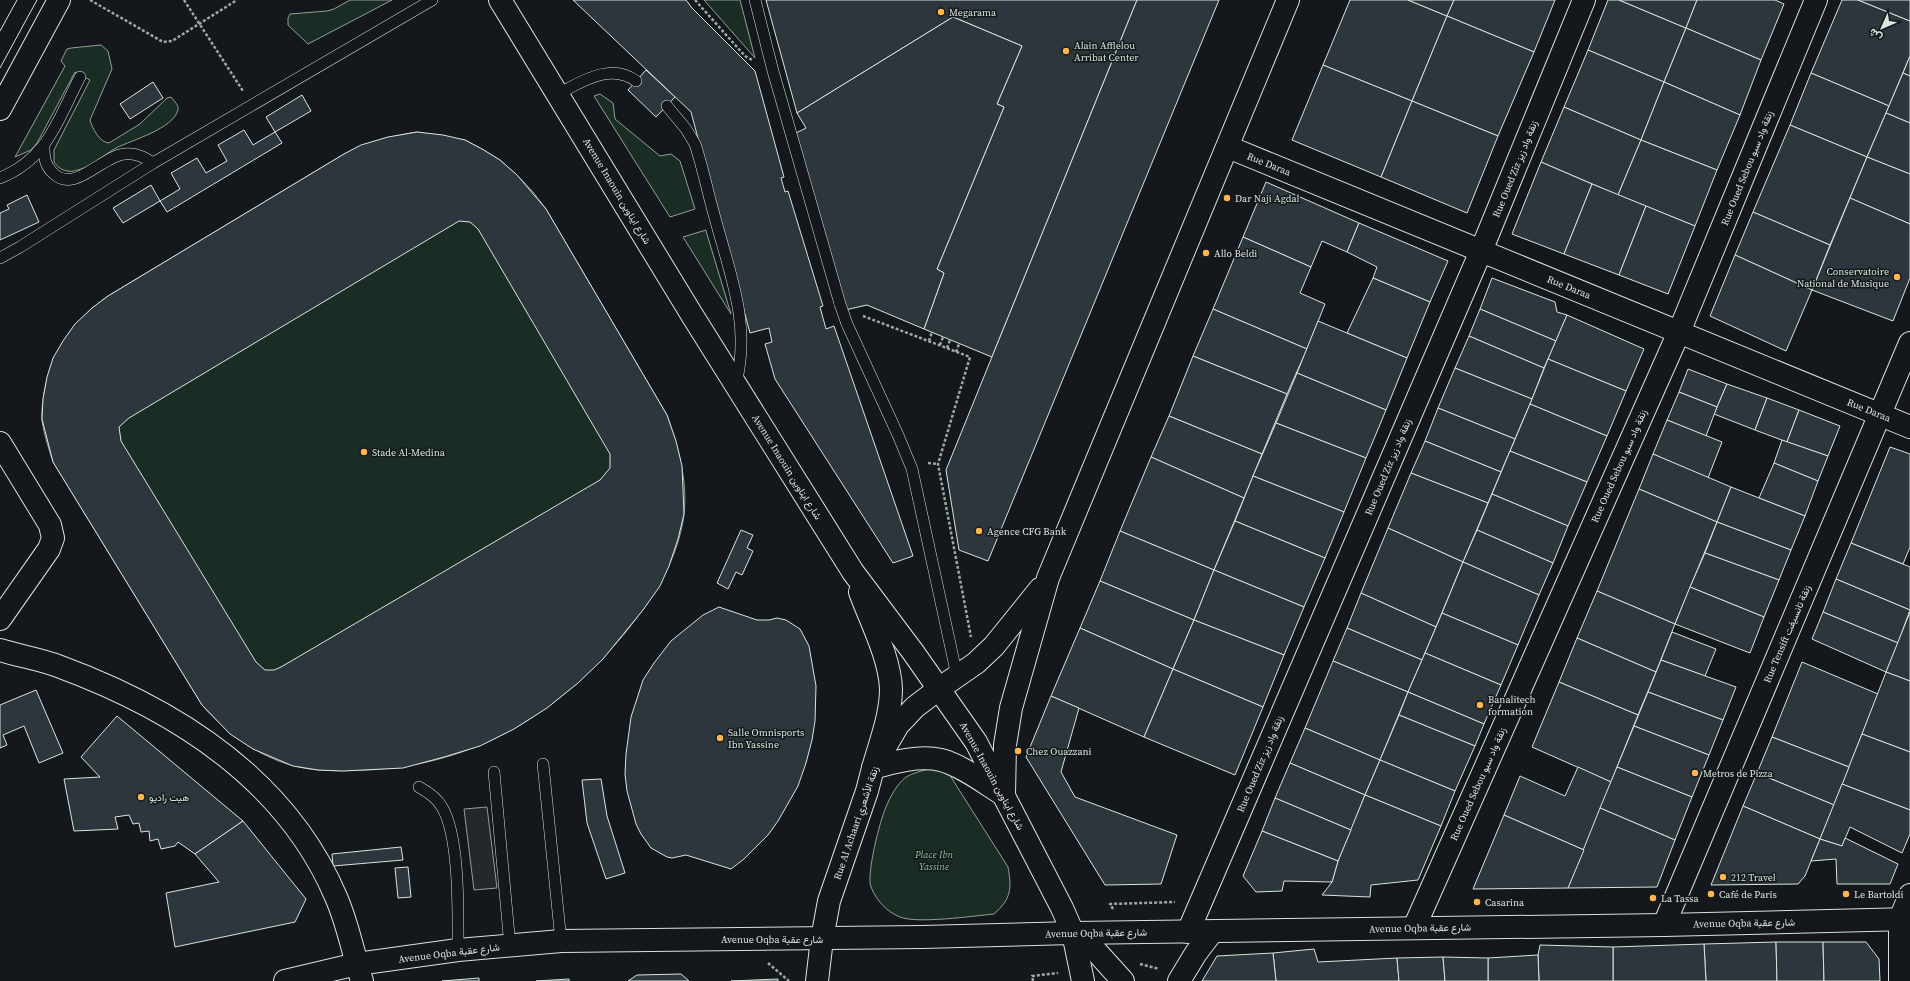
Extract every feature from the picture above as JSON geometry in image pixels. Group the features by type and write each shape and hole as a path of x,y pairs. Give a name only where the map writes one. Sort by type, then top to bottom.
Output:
{"street":[{"path":"0,109 59,0"},
{"name":"Avenue Inaouin شارع ايناوين","path":"500,0 692,315 853,572 889,618 948,682 976,742 1073,933"},
{"path":"1004,795 1005,745 1011,708 1048,578 1288,0"},
{"name":"Rue Oued Ziz زنقة واد زيز","path":"1188,932 1481,251 1584,0"},
{"name":"Rue Oued Sebou زنقة واد سبو","path":"1414,928 1679,332 1816,0"},
{"name":"Rue Daraa","path":"1228,147 1910,427"},
{"name":"Rue Tensift زنقة تانسيفت","path":"1664,925 1881,415 1910,343"},
{"path":"0,444 50,524 53,538 49,549 0,620"},
{"path":"853,572 889,670 891,690 888,709 873,768 902,760 941,760 960,768 1004,795"},
{"name":"Rue Al Achaari زنقة الأشعري","path":"817,981 822,939 829,901 867,791 873,768 898,725 915,706 976,663 994,646 1013,625 1048,578"},
{"path":"0,650 57,666 109,686 136,699 211,743 257,783 296,827 324,872 348,926 359,973"},
{"path":"1900,981 1905,919 1910,895"},
{"name":"Avenue Oqba شارع عقبة","path":"285,981 359,973 458,950 561,941 822,939 1073,933 1664,925 1905,919"},
{"path":"1179,981 1196,953 1212,932"},
{"path":"1073,933 1079,971 1083,981"},
{"path":"1073,933 1095,950 1123,981"}],"lane":[{"path":"0,258 20,247 153,163 432,0"},
{"path":"755,0 773,71 840,304 847,324 901,440 912,469 948,682"},
{"path":"558,94 599,74 622,75 636,81"},
{"path":"0,178 23,167 44,147 80,77"},
{"path":"667,106 686,129 695,144 740,311 742,351 736,384"},
{"path":"44,147 46,164 54,174 64,178 77,179 109,159 123,154 141,155 153,163"},
{"path":"543,764 561,941"},
{"path":"494,772 510,946"},
{"path":"419,787 432,795 442,806 448,818 452,834 456,884 458,950"}],"path":[{"path":"90,0 163,42 172,41 237,0"},
{"path":"184,0 252,105"},
{"path":"695,0 745,56 766,69 773,71"},
{"path":"856,313 970,357 938,464 976,663"},
{"path":"929,341 932,332"},
{"path":"940,345 943,337"},
{"path":"948,348 950,340"},
{"path":"956,352 959,344"},
{"path":"926,463 938,464"},
{"path":"1110,904 1172,903 1189,901 1199,889 1205,891"}],"green space":[{"path":"350,0 392,0 308,44 288,25 288,18 290,14 327,11 334,9"},
{"path":"704,0 740,0 755,58"},
{"path":"101,45 108,51 112,69 90,120 95,131 103,141 109,143 140,124 167,98 171,97 178,106 175,117 151,133 116,148 83,168 75,171 62,169 54,162 54,150 90,80 75,72 37,143 31,150 15,157 65,66 61,61 67,49"},
{"path":"600,94 613,103 615,119 660,156 671,154 680,161 695,209 670,217 594,96"},
{"name":"Stade Al-Medina","path":"417,132 465,140 482,149 500,160 517,175 546,209 667,415 681,464 685,489 684,515 677,546 671,561 657,589 639,615 603,658 575,685 545,709 514,729 480,745 444,758 407,766 367,770 330,771 303,768 280,762 255,750 232,734 202,705 53,462 45,437 42,421 44,393 47,378 58,350 85,315 108,296 344,154 379,140"},
{"path":"706,231 731,314 683,237"},
{"name":"Place Ibn Yassine","path":"929,769 940,769 949,774 1008,867 1010,882 1009,893 1000,909 994,914 932,920 908,919 895,915 886,909 873,892 870,881 870,871 874,847 880,823 888,803 897,787 906,777"}],"shaded area":[{"path":"487,807 497,888 474,890 464,809"}],"building":[{"path":"573,0 686,0 692,8 755,71 784,177 781,178 785,192 788,191 823,306 820,307 826,329 834,326 913,556 893,563 775,379 765,344 772,342 769,328 750,333 691,112"},
{"path":"766,0 1137,0 992,357 924,329 944,273 937,269 1004,107 997,104 1022,46 953,17 797,113"},
{"path":"1137,0 1219,0 988,561 959,550 946,470"},
{"path":"1350,0 1408,0 1447,16 1412,101 1323,65"},
{"path":"1408,0 1454,0 1447,16"},
{"path":"1454,0 1555,0 1534,52 1447,16"},
{"path":"1608,0 1619,0 1686,28 1664,82 1588,50"},
{"path":"1619,0 1697,0 1686,28"},
{"path":"1697,0 1775,0 1784,4 1761,60 1686,28"},
{"path":"1842,0 1858,0 1910,21 1910,56 1889,106 1811,73"},
{"path":"1858,0 1910,0 1910,21"},
{"path":"1447,16 1534,52 1498,136 1412,101"},
{"path":"953,17 1022,46 997,104 1004,107 937,269 944,273 924,329 867,305 845,310 796,133 806,128 797,113"},
{"path":"1686,28 1761,60 1740,115 1664,82"},
{"path":"1588,50 1664,82 1641,140 1564,107"},
{"path":"1910,56 1910,76 1903,73"},
{"path":"1323,65 1412,101 1381,177 1292,140"},
{"path":"646,70 675,97 656,117 628,90"},
{"path":"1811,73 1889,106 1867,157 1790,125"},
{"path":"1903,73 1910,76 1910,123 1886,113"},
{"path":"153,82 163,98 130,119 120,104"},
{"path":"1664,82 1740,115 1717,170 1641,140"},
{"path":"302,95 311,111 275,132 266,117"},
{"path":"1412,101 1498,136 1467,213 1381,177"},
{"path":"1564,107 1641,140 1618,195 1541,162"},
{"path":"1886,113 1910,123 1910,174 1867,157"},
{"path":"1790,125 1867,157 1830,245 1753,212"},
{"path":"244,130 253,145 275,132 282,143 167,212 160,201 180,189 171,173 197,158 206,173 227,161 218,145"},
{"path":"417,132 443,135 465,140 500,160 517,175 546,209 667,415 676,441 682,466 684,514 669,566 660,586 643,610 603,659 578,683 547,708 514,729 480,746 444,757 403,768 343,771 318,770 293,766 253,749 230,734 202,705 53,462 42,419 43,399 47,377 53,358 75,324 92,308 108,296 344,154 361,145 388,137","holes":["459,221 470,222 478,229 610,454 610,468 600,480 281,667 274,670 265,670 256,662 121,441 119,427 129,418"]},
{"path":"1641,140 1717,170 1695,226 1618,195"},
{"path":"1867,157 1910,174 1910,224 1850,198"},
{"path":"1541,162 1592,184 1564,254 1512,234"},
{"path":"1266,182 1359,223 1347,252 1322,241 1311,267 1243,237"},
{"path":"1592,184 1646,206 1619,275 1564,254"},
{"path":"151,185 160,201 123,223 113,208"},
{"path":"27,195 39,222 0,240 0,213 9,209 7,205"},
{"path":"1850,198 1910,224 1910,278 1893,321 1812,290"},
{"path":"1646,206 1695,226 1668,294 1619,275"},
{"path":"1753,212 1830,245 1812,290 1735,255"},
{"path":"1359,223 1448,261 1430,302 1373,278 1377,267 1347,252"},
{"path":"1243,237 1311,267 1300,293 1325,304 1307,349 1213,309"},
{"path":"1735,255 1812,290 1786,351 1710,316"},
{"path":"1373,278 1430,302 1407,358 1347,333"},
{"path":"1492,278 1555,302 1557,312 1567,315 1556,341 1480,309"},
{"path":"1213,309 1307,349 1287,394 1193,356"},
{"path":"1480,309 1556,341 1544,368 1469,336"},
{"path":"1567,315 1644,349 1626,391 1548,359"},
{"path":"1318,321 1407,358 1386,410 1297,373"},
{"path":"1469,336 1544,368 1532,399 1455,368"},
{"path":"1193,356 1287,394 1262,454 1169,416"},
{"path":"1548,359 1626,391 1607,436 1530,404"},
{"path":"1455,368 1532,399 1515,439 1438,408"},
{"path":"1688,369 1727,384 1717,407 1679,392"},
{"path":"1297,373 1386,410 1366,458 1276,423"},
{"path":"1727,384 1767,398 1755,430 1714,414"},
{"path":"1679,392 1717,407 1706,436 1667,420"},
{"path":"1767,398 1799,410 1787,442 1755,430"},
{"path":"1530,404 1607,436 1587,482 1510,451"},
{"path":"1438,408 1515,439 1501,472 1425,441"},
{"path":"1799,410 1840,426 1828,456 1787,442"},
{"path":"1169,416 1262,454 1244,498 1151,457"},
{"path":"1667,420 1722,442 1708,478 1653,454"},
{"path":"1276,423 1366,458 1344,512 1253,476"},
{"path":"1782,440 1828,456 1818,481 1774,463"},
{"path":"1425,441 1501,472 1488,503 1411,473"},
{"path":"1890,447 1910,454 1910,547 1903,564 1851,543"},
{"path":"1510,451 1587,482 1568,526 1492,494"},
{"path":"1653,454 1731,487 1717,522 1639,489"},
{"path":"1151,457 1244,498 1214,570 1120,531"},
{"path":"1774,463 1818,481 1805,516 1759,498"},
{"path":"1411,473 1488,503 1463,562 1388,528"},
{"path":"1253,476 1344,512 1325,558 1235,521"},
{"path":"1731,487 1805,516 1791,550 1717,522"},
{"path":"1639,489 1717,522 1675,624 1597,591"},
{"path":"1492,494 1568,526 1553,563 1477,530"},
{"path":"1235,521 1325,558 1304,607 1214,570"},
{"path":"1717,522 1791,550 1779,580 1705,553"},
{"path":"1388,528 1463,562 1436,627 1361,593"},
{"path":"741,530 753,535 747,548 753,551 742,575 736,572 728,589 717,583"},
{"path":"1477,530 1553,563 1539,595 1463,562"},
{"path":"1120,531 1214,570 1194,620 1100,581"},
{"path":"1851,543 1910,567 1910,610 1836,579"},
{"path":"1705,553 1779,580 1764,617 1690,587"},
{"path":"1463,562 1539,595 1518,645 1442,613"},
{"path":"1214,570 1304,607 1284,655 1194,620"},
{"path":"1836,579 1910,610 1898,643 1823,612"},
{"path":"1100,581 1194,620 1173,669 1080,628"},
{"path":"1690,587 1764,617 1750,653 1675,624"},
{"path":"1597,591 1675,624 1656,672 1577,638"},
{"path":"1361,593 1436,627 1422,660 1347,628"},
{"name":"Salle Omnisports Ibn Yassine","path":"719,607 757,620 777,618 786,620 800,629 809,646 816,686 815,721 812,740 798,786 778,821 768,835 744,859 731,869 686,855 672,858 667,857 651,848 636,824 627,791 625,774 631,717 643,680 671,641 703,615"},
{"path":"1823,612 1898,643 1886,672 1812,639"},
{"path":"1910,612 1910,681 1886,672"},
{"path":"1442,613 1518,645 1501,685 1425,653"},
{"path":"1194,620 1284,655 1263,707 1173,669"},
{"path":"1080,628 1173,669 1144,737 1051,696"},
{"path":"1347,628 1422,660 1408,692 1333,661"},
{"path":"1672,632 1716,649 1705,676 1661,660"},
{"path":"1577,638 1656,672 1638,715 1559,682"},
{"path":"1425,653 1501,685 1484,724 1408,692"},
{"path":"1661,660 1736,687 1723,720 1648,692"},
{"path":"1333,661 1408,692 1380,760 1305,728"},
{"path":"1802,662 1878,694 1849,767 1772,737"},
{"path":"1173,669 1263,707 1235,775 1144,737"},
{"path":"1886,672 1910,681 1910,752 1862,734"},
{"path":"1559,682 1638,715 1611,782 1532,747"},
{"path":"36,690 63,753 39,763 24,726 3,735 7,745 0,748 0,705"},
{"path":"1408,692 1484,724 1475,746 1399,715"},
{"path":"1648,692 1723,720 1709,755 1634,726"},
{"path":"1051,696 1079,708 1061,772 1075,797 1177,835 1161,884 1105,885 1026,757"},
{"path":"1399,715 1475,746 1455,791 1380,760"},
{"name":"هيت راديو","path":"117,716 243,821 195,854 178,842 175,846 161,849 158,839 150,841 149,831 141,832 139,823 133,824 129,815 115,817 118,829 74,831 64,779 100,777 81,757"},
{"path":"1634,726 1709,755 1692,797 1617,767"},
{"path":"1305,728 1380,760 1365,795 1290,763"},
{"path":"1862,734 1910,752 1910,810 1842,784"},
{"path":"1772,737 1849,767 1834,805 1757,773"},
{"path":"1380,760 1455,791 1441,826 1365,795"},
{"path":"1290,763 1365,795 1351,830 1275,798"},
{"path":"1578,767 1611,782 1584,850 1504,815 1520,776 1565,796"},
{"path":"1617,767 1692,797 1675,840 1600,808"},
{"path":"1757,773 1834,805 1820,839 1743,806"},
{"path":"601,779 607,816 625,873 606,879 587,823 582,780"},
{"path":"1842,784 1910,810 1910,834 1902,853 1850,827 1842,846 1820,839"},
{"path":"1365,795 1441,826 1418,880 1371,885 1370,897 1322,895 1332,882 1338,861"},
{"path":"1275,798 1351,830 1338,861 1262,831"},
{"path":"1743,806 1820,839 1805,876 1798,884 1711,885"},
{"path":"1600,808 1675,840 1657,887 1568,888"},
{"path":"1504,815 1584,850 1568,888 1473,889"},
{"path":"243,821 306,899 295,922 175,947 166,893 219,882 195,854"},
{"path":"1262,831 1338,861 1332,882 1284,881 1282,891 1256,892 1243,876"},
{"path":"1845,838 1898,864 1890,884 1837,884 1836,859 1811,861 1820,839 1842,846"},
{"path":"401,847 403,860 333,866 332,854"},
{"path":"408,867 411,897 398,898 395,868"},
{"path":"1776,942 1777,981 1706,981 1704,944"},
{"path":"1776,942 1823,942 1824,981 1777,981"},
{"path":"1823,942 1866,942 1879,959 1880,981 1824,981"},
{"path":"1704,944 1706,981 1613,981 1613,947"},
{"path":"1540,945 1613,947 1613,981 1539,981 1538,955"},
{"path":"1314,949 1318,962 1397,958 1399,981 1276,981 1273,953"},
{"path":"1273,953 1276,981 1202,981 1217,956"},
{"path":"1538,955 1539,981 1488,981 1488,958"},
{"path":"1443,957 1445,981 1399,981 1397,958"},
{"path":"1443,957 1488,958 1488,981 1445,981"},
{"path":"681,974 689,981 628,981 637,975"},
{"path":"479,978 479,981 442,981"},
{"path":"569,979 569,981 536,981"},
{"path":"778,979 778,981 731,981"}],"tram line":[{"path":"0,31 17,0"},
{"path":"0,68 37,0"}],"place":[{"name":"Megarama","path":"941,12"},
{"name":"Alain Afflelou Arribat Center","path":"1066,51"},
{"name":"Dar Naji Agdal","path":"1227,198"},
{"name":"Allo Beldi","path":"1206,253"},
{"name":"Conservatoire National de Musique","path":"1897,277"},
{"name":"Stade Al-Medina","path":"364,452"},
{"name":"Agence CFG Bank","path":"979,531"},
{"name":"Banalitech formation","path":"1480,705"},
{"name":"Salle Omnisports Ibn Yassine","path":"720,738"},
{"name":"Chez Ouazzani","path":"1018,751"},
{"name":"Metros de Pizza","path":"1695,773"},
{"name":"هيت راديو","path":"141,797"},
{"name":"212 Travel","path":"1723,877"},
{"name":"Café de Paris","path":"1711,894"},
{"name":"Le Bartoldi","path":"1846,894"},
{"name":"La Tassa","path":"1653,898"},
{"name":"Casarina","path":"1477,902"}]}
